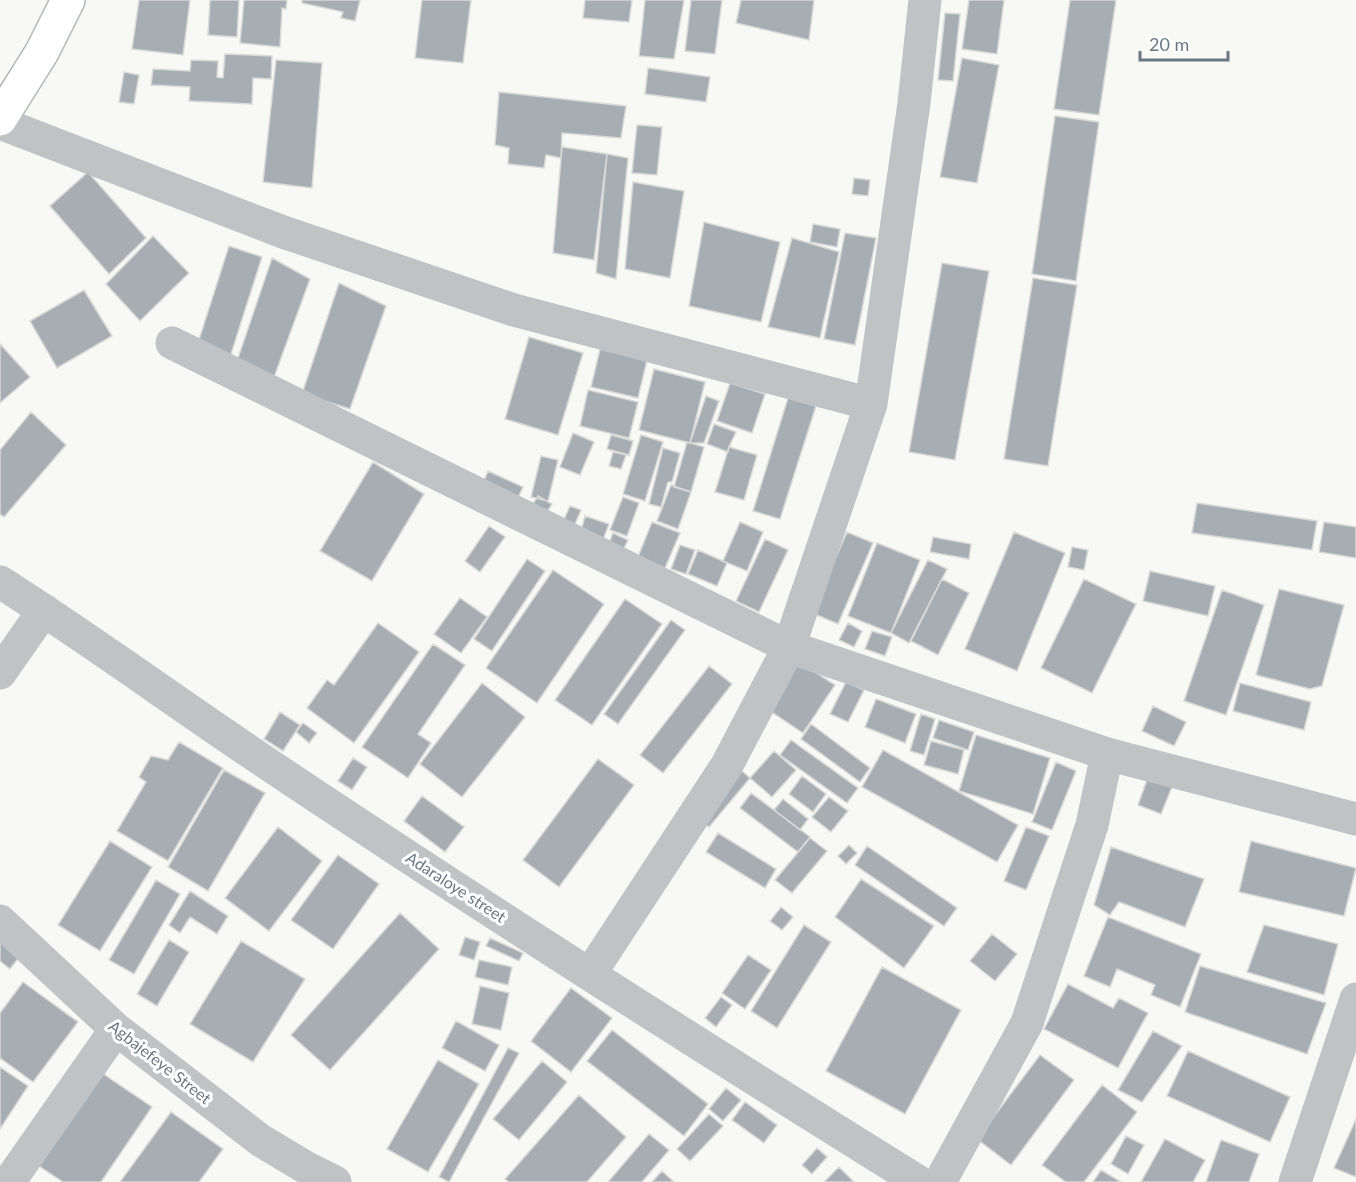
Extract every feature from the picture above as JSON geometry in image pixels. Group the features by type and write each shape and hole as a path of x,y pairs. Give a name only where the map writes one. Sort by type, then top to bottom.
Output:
{"main road":[{"path":"0,121 42,52 68,0"}],"street":[{"path":"590,974 727,765 789,647 871,404 914,103 925,0"},
{"path":"0,121 283,232 514,310 871,404"},
{"path":"172,343 789,647 1107,754 1356,819"},
{"name":"Adaraloye street","path":"0,582 271,767 590,974 919,1182"},
{"path":"0,673 44,610"},
{"path":"940,1182 1027,1023 1092,825 1107,754"},
{"name":"Agbajefeye Street","path":"0,921 116,1029 260,1140 335,1182"},
{"path":"1295,1182 1356,999"},
{"path":"9,1182 116,1029"}],"building":[{"path":"139,0 190,0 183,55 132,49"},
{"path":"210,0 239,0 237,37 208,35"},
{"path":"244,0 287,0 286,9 282,8 280,47 240,43"},
{"path":"302,0 360,0 355,21 341,18 343,12 302,3"},
{"path":"422,0 471,0 463,63 415,58"},
{"path":"585,0 632,0 629,22 583,18"},
{"path":"645,0 684,0 674,59 639,56"},
{"path":"691,0 722,0 715,54 685,51"},
{"path":"741,0 814,0 809,40 736,23"},
{"path":"969,0 1004,0 997,54 962,49"},
{"path":"1070,0 1116,0 1099,115 1054,109"},
{"path":"945,13 960,14 953,81 938,80"},
{"path":"225,54 272,56 271,79 253,78 252,104 189,101 190,87 151,85 153,69 190,71 191,60 218,61 217,77 223,78"},
{"path":"962,58 999,65 977,183 940,177"},
{"path":"276,60 322,63 312,188 263,182"},
{"path":"648,68 710,77 706,102 645,94"},
{"path":"124,72 139,75 134,104 119,102"},
{"path":"499,92 626,106 621,138 562,133 561,158 546,155 544,168 508,164 509,148 495,145"},
{"path":"1055,116 1099,122 1076,281 1032,274"},
{"path":"637,125 662,127 657,175 632,173"},
{"path":"562,147 607,154 594,260 553,253"},
{"path":"607,154 628,158 616,279 596,273"},
{"path":"88,172 146,238 109,274 50,206"},
{"path":"854,178 870,180 868,196 852,194"},
{"path":"633,182 684,191 670,278 625,269"},
{"path":"704,222 780,242 761,322 689,306"},
{"path":"813,224 840,229 837,247 810,242"},
{"path":"845,233 876,238 855,345 824,339"},
{"path":"153,236 189,273 140,321 106,284"},
{"path":"792,238 839,252 820,338 768,327"},
{"path":"229,246 262,257 230,357 197,346"},
{"path":"272,258 310,279 273,380 236,364"},
{"path":"942,263 989,271 955,460 909,452"},
{"path":"1033,278 1077,285 1048,466 1004,459"},
{"path":"339,283 386,306 350,409 302,394"},
{"path":"84,290 112,336 57,368 30,321"},
{"path":"529,337 583,353 558,435 505,419"},
{"path":"0,344 30,377 0,403"},
{"path":"600,349 647,360 638,398 591,387"},
{"path":"654,369 705,382 690,443 639,430"},
{"path":"730,383 765,394 752,433 717,421"},
{"path":"588,390 638,402 629,438 580,426"},
{"path":"706,396 719,401 704,443 690,443"},
{"path":"788,398 816,406 780,519 753,511"},
{"path":"31,412 66,445 4,517 0,514 0,450"},
{"path":"714,424 736,432 728,452 707,444"},
{"path":"573,433 594,442 580,475 560,467"},
{"path":"611,435 633,441 629,455 607,449"},
{"path":"641,435 663,442 645,501 623,494"},
{"path":"687,442 704,447 691,492 674,487"},
{"path":"729,447 757,455 744,500 715,492"},
{"path":"663,448 680,453 672,482 668,482 661,507 649,504"},
{"path":"613,452 626,455 621,469 609,466"},
{"path":"541,456 558,460 548,501 531,497"},
{"path":"373,462 424,494 372,581 320,551"},
{"path":"488,471 523,487 514,506 480,491"},
{"path":"671,485 691,492 678,529 657,521"},
{"path":"538,496 552,504 543,519 529,510"},
{"path":"623,497 639,503 627,536 610,530"},
{"path":"1197,503 1317,521 1312,550 1192,533"},
{"path":"570,506 581,510 572,531 561,526"},
{"path":"585,516 609,524 602,542 580,535"},
{"path":"652,522 680,533 665,568 638,557"},
{"path":"740,522 763,532 747,571 723,561"},
{"path":"1324,522 1356,527 1356,558 1319,552"},
{"path":"489,526 505,537 480,572 465,561"},
{"path":"847,532 873,543 838,624 812,613"},
{"path":"1014,532 1065,553 1017,671 965,649"},
{"path":"613,533 628,540 621,554 607,548"},
{"path":"933,537 971,544 969,559 930,552"},
{"path":"765,539 788,550 759,612 736,601"},
{"path":"877,543 920,560 891,633 848,616"},
{"path":"680,545 695,550 686,574 671,569"},
{"path":"1072,547 1088,550 1084,570 1068,567"},
{"path":"698,550 727,563 717,586 688,574"},
{"path":"527,559 545,571 492,651 474,639"},
{"path":"928,560 947,569 909,643 891,633"},
{"path":"553,570 604,604 537,703 486,668"},
{"path":"1150,571 1215,586 1208,616 1143,601"},
{"path":"942,579 969,593 938,655 911,641"},
{"path":"1084,579 1136,604 1092,693 1041,668"},
{"path":"1279,589 1344,605 1322,686 1310,689 1256,675"},
{"path":"1222,590 1264,605 1226,715 1184,701"},
{"path":"460,598 487,617 461,653 434,634"},
{"path":"625,599 662,624 592,725 555,700"},
{"path":"671,620 685,630 618,724 604,714"},
{"path":"378,623 419,652 354,743 307,708 327,680 334,685"},
{"path":"848,623 862,631 854,647 839,640"},
{"path":"872,631 892,637 885,656 865,649"},
{"path":"433,644 465,665 418,734 431,743 408,778 362,747"},
{"path":"792,657 835,685 803,733 761,705"},
{"path":"709,666 732,684 663,773 640,755"},
{"path":"846,682 864,690 848,722 830,714"},
{"path":"482,683 525,717 462,797 420,764"},
{"path":"1240,683 1311,702 1304,730 1233,711"},
{"path":"876,699 916,714 905,743 865,727"},
{"path":"1153,706 1186,722 1174,746 1142,731"},
{"path":"280,712 300,725 283,751 264,739"},
{"path":"921,714 935,719 924,755 910,751"},
{"path":"939,720 974,732 968,750 933,738"},
{"path":"303,723 317,733 309,743 296,732"},
{"path":"811,724 870,768 860,782 801,739"},
{"path":"976,735 1050,758 1033,814 959,791"},
{"path":"791,740 858,788 847,803 780,755"},
{"path":"931,741 964,750 958,774 924,765"},
{"path":"179,742 223,768 168,861 117,831 146,782 139,777 151,756 168,760"},
{"path":"883,750 1018,825 997,862 862,787"},
{"path":"774,751 796,770 772,797 750,778"},
{"path":"353,758 367,767 352,790 338,781"},
{"path":"598,759 634,785 559,887 523,860"},
{"path":"1056,762 1076,771 1052,830 1032,822"},
{"path":"736,766 750,778 709,827 695,815"},
{"path":"224,770 265,793 208,891 168,867"},
{"path":"802,776 826,794 813,812 789,794"},
{"path":"1148,777 1172,787 1161,814 1138,805"},
{"path":"751,793 810,837 798,852 740,808"},
{"path":"422,796 464,827 445,852 404,821"},
{"path":"829,797 848,811 831,832 812,817"},
{"path":"783,799 808,819 800,830 774,810"},
{"path":"278,827 322,861 269,931 225,898"},
{"path":"1026,827 1049,836 1026,890 1004,881"},
{"path":"718,833 776,869 765,888 706,852"},
{"path":"810,838 827,851 792,893 775,880"},
{"path":"110,841 152,867 100,951 58,925"},
{"path":"1251,841 1356,868 1344,916 1239,892"},
{"path":"849,845 857,853 846,864 838,856"},
{"path":"867,846 957,908 944,926 855,865"},
{"path":"1111,847 1204,879 1185,927 1119,902 1110,915 1094,905"},
{"path":"338,855 379,884 333,949 291,920"},
{"path":"861,879 934,926 904,968 835,917"},
{"path":"156,880 180,894 134,974 109,960"},
{"path":"190,891 228,916 217,934 190,917 180,933 169,925"},
{"path":"781,907 793,917 782,930 770,921"},
{"path":"400,913 439,949 330,1070 291,1035"},
{"path":"1108,917 1201,954 1180,1007 1151,995 1155,985 1117,969 1110,987 1084,976"},
{"path":"804,925 831,942 777,1028 751,1011"},
{"path":"1264,925 1338,944 1324,995 1247,972"},
{"path":"992,934 1017,954 995,981 970,961"},
{"path":"465,937 480,942 474,960 459,955"},
{"path":"490,938 523,953 519,961 486,946"},
{"path":"0,940 20,956 10,969 0,961"},
{"path":"169,940 189,952 157,1006 137,994"},
{"path":"241,941 305,979 253,1062 190,1024"},
{"path":"748,955 771,970 745,1009 722,993"},
{"path":"479,960 512,967 508,985 475,977"},
{"path":"1200,966 1326,1003 1307,1054 1185,1012"},
{"path":"882,967 961,1010 905,1114 826,1071"},
{"path":"23,982 78,1022 33,1082 0,1058 0,1013"},
{"path":"1068,984 1113,1008 1119,998 1148,1013 1118,1068 1044,1029"},
{"path":"480,986 509,993 501,1030 472,1024"},
{"path":"571,988 612,1018 571,1072 531,1041"},
{"path":"721,997 732,1005 716,1027 705,1018"},
{"path":"456,1021 499,1045 485,1071 442,1048"},
{"path":"612,1030 708,1104 684,1136 587,1061"},
{"path":"1153,1031 1182,1046 1142,1102 1118,1090"},
{"path":"508,1048 519,1053 449,1182 439,1177"},
{"path":"1188,1051 1290,1097 1270,1142 1167,1096"},
{"path":"1040,1055 1074,1080 1011,1165 977,1139"},
{"path":"438,1060 479,1084 428,1172 387,1149"},
{"path":"542,1061 567,1082 519,1140 493,1119"},
{"path":"0,1067 28,1086 0,1129"},
{"path":"99,1071 152,1107 101,1182 63,1182 36,1164"},
{"path":"1102,1085 1137,1112 1084,1182 1066,1182 1042,1165"},
{"path":"726,1088 741,1100 723,1121 709,1109"},
{"path":"579,1095 626,1137 587,1182 509,1182 505,1179"},
{"path":"745,1102 777,1125 764,1143 732,1120"},
{"path":"171,1112 223,1149 199,1182 120,1182"},
{"path":"709,1114 723,1126 690,1161 677,1149"},
{"path":"1356,1119 1356,1177 1334,1168"},
{"path":"649,1134 669,1150 642,1182 608,1182"},
{"path":"1126,1136 1144,1145 1128,1174 1111,1164"},
{"path":"1165,1139 1205,1160 1193,1182 1141,1182"},
{"path":"1221,1140 1259,1154 1249,1182 1206,1182"},
{"path":"817,1148 827,1157 812,1174 802,1165"},
{"path":"839,1167 854,1182 824,1182"},
{"path":"1101,1170 1121,1182 1093,1182"},
{"path":"662,1171 674,1182 652,1182"}]}
